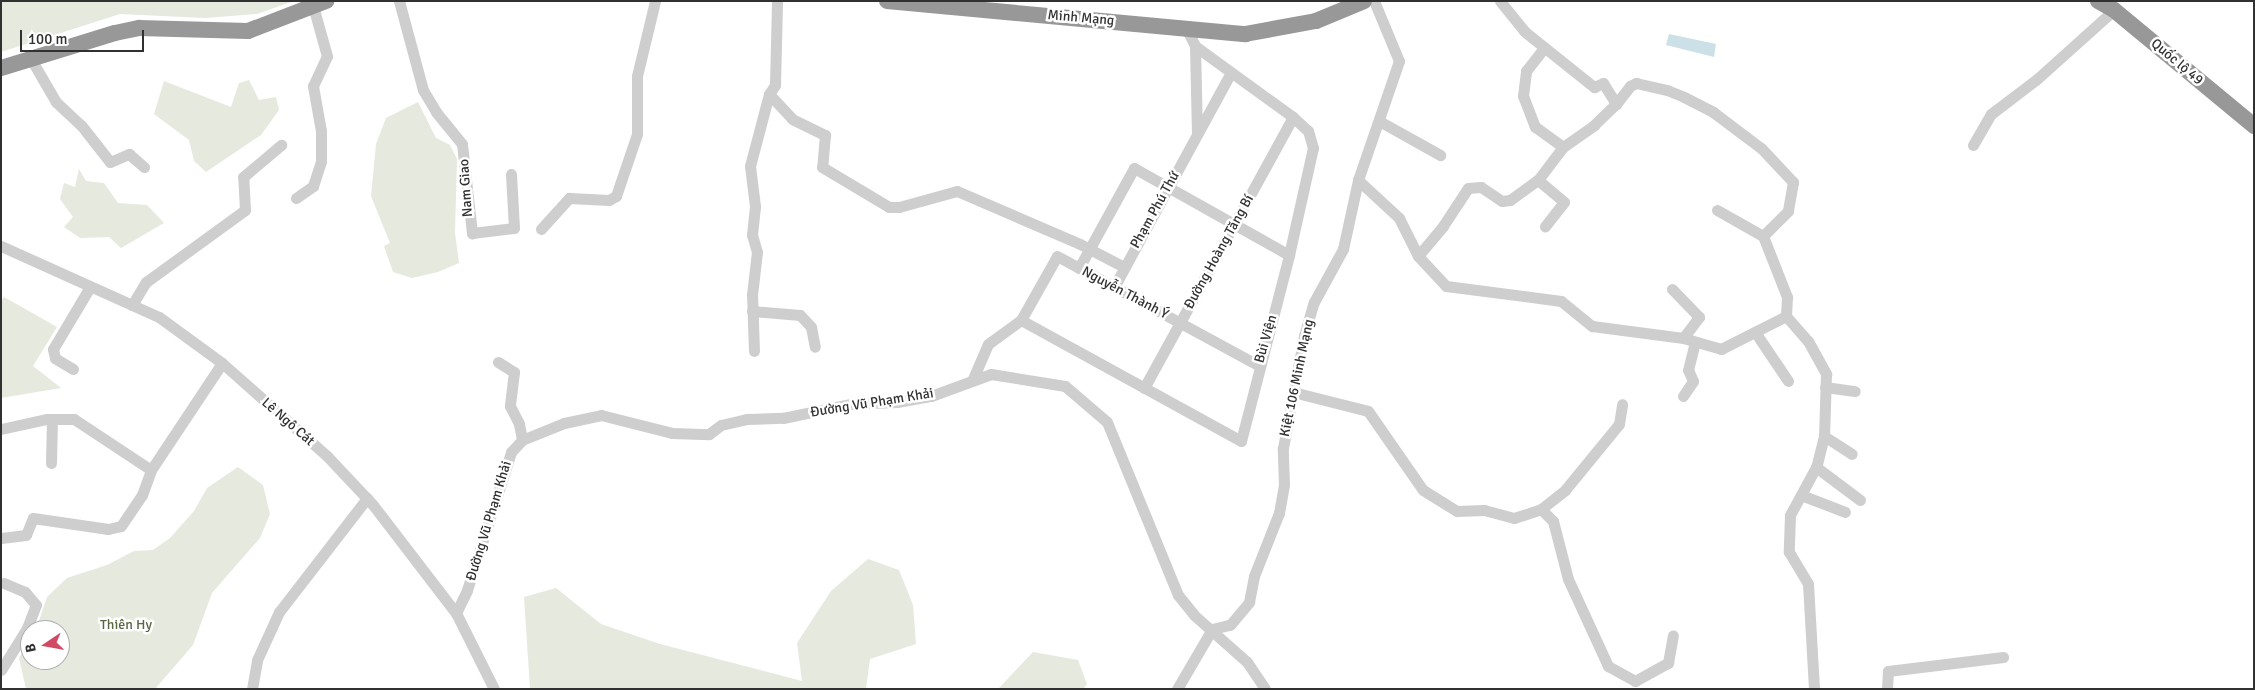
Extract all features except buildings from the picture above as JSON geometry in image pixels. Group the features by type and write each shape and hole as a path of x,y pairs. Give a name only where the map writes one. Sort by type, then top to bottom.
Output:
{"highway":[{"name":"Minh Mạng","path":"887,1 1245,34 1316,21 1364,1"},
{"name":"Quốc lộ 49","path":"2098,1 2114,10 2254,126"},
{"path":"1,68 115,32 139,28 248,30 319,4"}],"street":[{"name":"Nam Giao","path":"399,1 423,90 436,112 462,144 472,233 514,228 511,174"},
{"path":"540,229 569,198 609,200 616,196 637,134 638,70 655,1"},
{"path":"754,351 752,310 757,252 752,235 755,206 750,166 776,74 777,1"},
{"name":"Kiệt 106 Minh Mạng","path":"1212,629 1230,625 1249,602 1254,576 1279,513 1284,485 1283,448 1293,392 1314,302 1343,249 1358,180 1381,122 1399,62 1374,1"},
{"path":"1500,1 1524,31 1594,88 1603,83 1616,104"},
{"path":"296,198 313,186 322,161 321,131 313,86 327,56 319,4"},
{"path":"1973,145 1991,114 2037,78 2114,10"},
{"name":"Phạm Phú Thứ","path":"1186,28 1195,46 1197,134"},
{"name":"Bùi Viện","path":"1021,320 1241,441 1258,365 1289,255 1313,148 1308,132 1293,117 1230,74 1195,46"},
{"path":"1544,48 1526,71 1523,96 1535,127 1563,147"},
{"path":"31,59 56,102 81,125 110,162 129,154 144,167"},
{"name":"Phạm Phú Thứ","path":"1114,287 1230,74"},
{"path":"1418,256 1443,226 1468,188 1481,187 1502,201 1510,200 1538,180 1563,147 1578,138 1616,104 1623,92 1636,83 1667,90 1713,112 1781,166 1793,182 1788,211 1763,236"},
{"path":"769,94 792,119 825,135 822,167 889,207 899,207 957,191 1090,249 1124,267"},
{"name":"Đường Hoàng Tăng Bí","path":"1144,388 1293,117"},
{"path":"1381,122 1440,154"},
{"path":"132,305 146,282 245,210 243,177 281,145"},
{"path":"1079,268 1134,168 1289,255"},
{"path":"1358,180 1398,218 1418,256 1446,286 1561,301 1592,326 1683,338 1721,349 1786,316"},
{"path":"1538,180 1564,202 1545,226"},
{"path":"1717,210 1763,236 1787,297 1786,316 1808,341 1826,374 1824,436 1816,467 1790,514 1789,552 1808,584 1814,689"},
{"name":"Lê Ngô Cát","path":"1,246 159,317 222,363 327,456 367,498 456,613 494,689"},
{"name":"Nguyễn Thành Ý","path":"1021,320 1057,256 1258,365"},
{"path":"73,369 55,358 52,349 90,287"},
{"path":"1672,289 1699,317 1683,338"},
{"path":"752,310 800,315 811,327 815,347"},
{"path":"972,381 988,344 1021,320"},
{"path":"1754,332 1788,381"},
{"path":"1683,396 1693,381 1688,370 1695,342"},
{"path":"498,362 514,372 510,406 519,424 522,440"},
{"path":"1,538 26,535 33,518 108,528 121,526 142,495 151,470 222,363"},
{"name":"Đường Vũ Phạm Khải","path":"456,613 467,590 511,452 522,440 564,423 601,415 672,433 708,434 735,421 783,418 850,404 898,402 931,396 991,374 1065,386 1107,422 1178,595 1194,615 1247,662 1265,689"},
{"path":"1825,387 1855,391"},
{"path":"1293,392 1368,411 1423,490 1457,511 1484,510 1514,518 1541,509 1565,490 1619,424 1622,404"},
{"path":"1,430 52,419 74,419 151,470"},
{"path":"51,463 52,419"},
{"path":"1824,436 1852,454"},
{"path":"1816,467 1860,500"},
{"path":"1801,495 1844,512"},
{"path":"252,689 257,660 279,612 367,498"},
{"path":"1541,509 1553,521 1568,579 1608,666 1635,681 1668,663 1673,636"},
{"path":"1,670 27,628 36,605 25,592 4,583"},
{"path":"1177,689 1212,629"},
{"path":"1887,689 1888,671 2003,657"}],"green space":[{"path":"1,1 294,1 257,14 205,18 120,14 1,52"},
{"path":"249,80 259,100 276,97 279,110 261,135 206,172 194,161 189,140 154,114 164,81 231,107 239,83"},
{"path":"418,102 436,138 450,145 457,159 455,233 459,263 438,272 412,278 393,272 384,246 390,243 371,196 376,144 386,118"},
{"path":"79,169 86,181 104,183 118,203 147,205 164,223 121,248 109,237 80,238 64,227 73,217 60,199 64,183 75,187"},
{"path":"4,297 57,327 33,366 61,388 1,398 1,301"},
{"name":"Thiên Hy","path":"238,467 263,485 270,514 260,538 212,593 193,645 155,689 26,689 22,670 70,670 70,620 39,620 47,597 67,578 107,565 134,551 153,550 170,538 194,511 207,488"},
{"path":"868,559 899,570 913,605 916,644 870,659 866,689 530,689 524,597 556,588 601,624 660,644 802,681 797,643 831,591"},
{"path":"1033,652 1078,660 1087,684 1083,689 998,689"}],"shaded area":[{"path":"1669,34 1716,44 1714,57 1666,45"}]}
